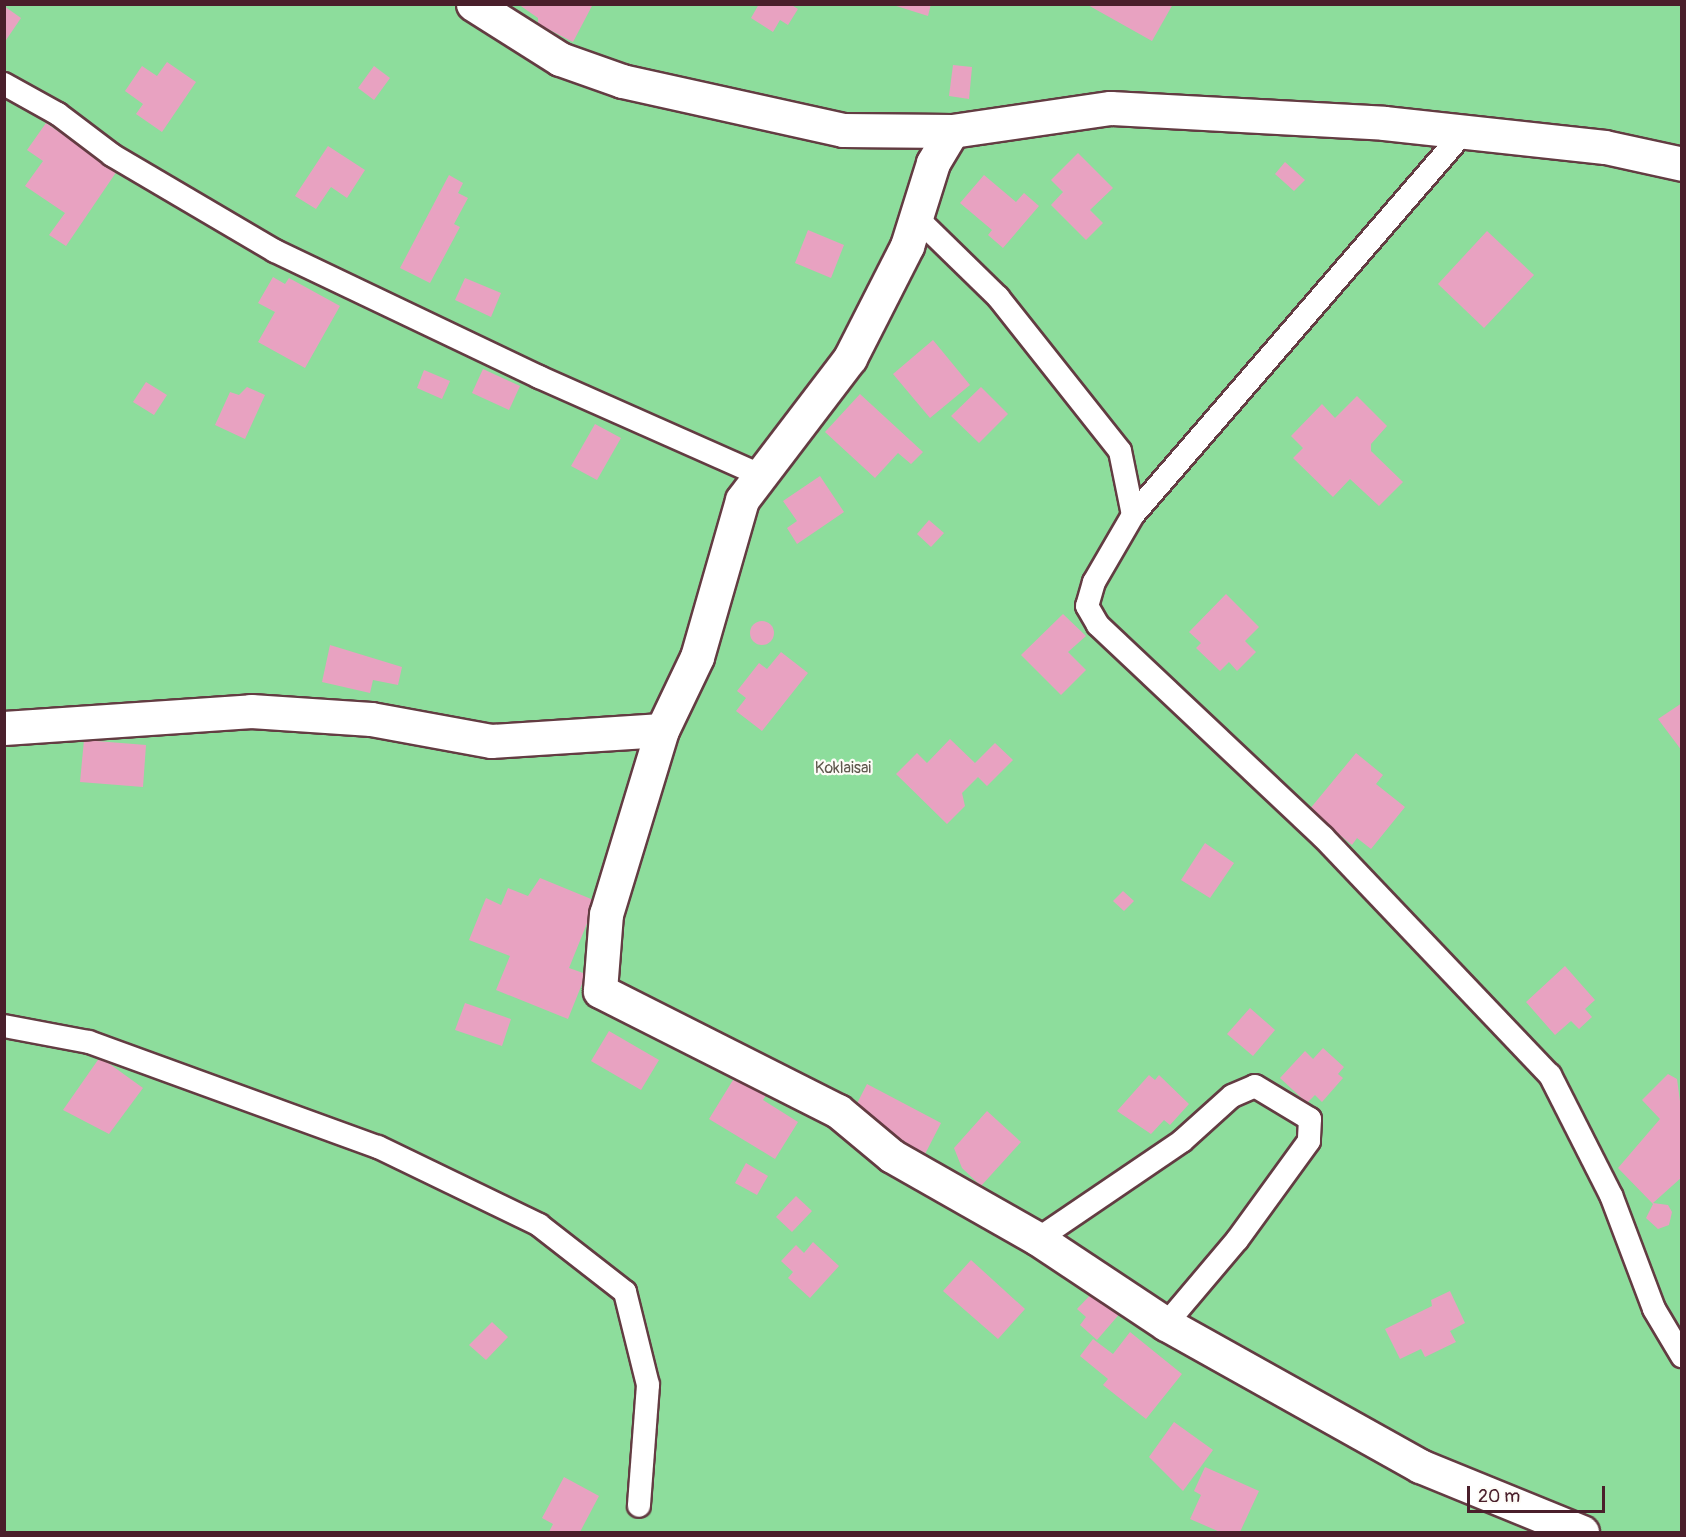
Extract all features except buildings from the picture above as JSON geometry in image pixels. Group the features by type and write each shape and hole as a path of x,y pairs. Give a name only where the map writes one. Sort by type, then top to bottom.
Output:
{"street":[{"path":"473,4 560,59 622,81 843,130 952,131 1110,108 1464,132 1605,147 1682,164"},
{"path":"952,131 933,163 916,217 850,358 742,500 697,657 662,730 606,914 600,991 838,1111 892,1156 1038,1239 1166,1324 1420,1467 1582,1533"},
{"path":"4,728 251,711 371,719 490,741 662,730"}],"lane":[{"path":"4,84 58,114 112,155 275,251 539,377 760,475"},
{"path":"1464,132 1133,515 1094,582 1087,606 1098,625 1323,837 1550,1075 1611,1195 1654,1309 1682,1356"},
{"path":"916,217 998,297 1120,451 1133,515"},
{"path":"5,1030 89,1042 313,1123 378,1147 539,1225 625,1292 648,1385 639,1506"},
{"path":"1038,1239 1182,1141 1240,1093 1255,1086 1310,1119 1309,1141 1237,1240 1166,1324"}],"green space":[{"name":"Koklaisai","path":"5,5 1681,5 1681,1532 5,1532"}]}
